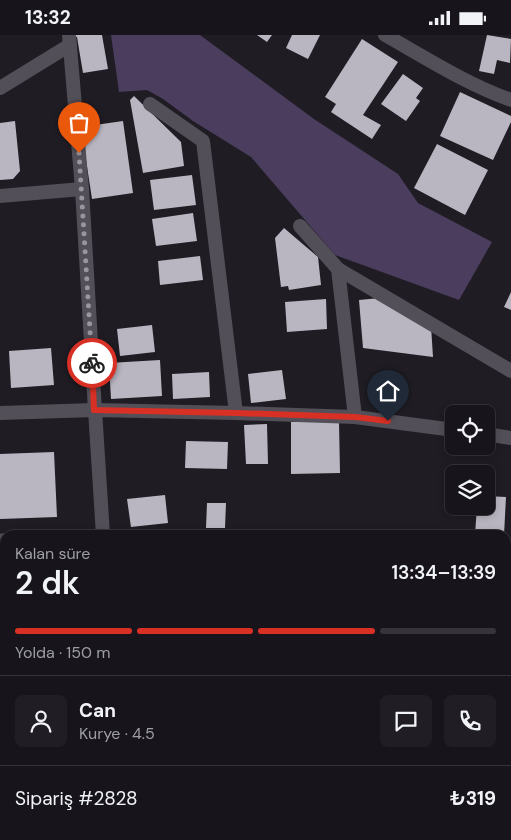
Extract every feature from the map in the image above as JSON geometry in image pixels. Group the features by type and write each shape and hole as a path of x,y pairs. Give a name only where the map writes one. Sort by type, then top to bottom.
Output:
{"street":[{"path":"390,36 449,72 495,95 511,100"},
{"path":"0,88 70,40 82,189 103,530"},
{"path":"150,104 203,141 236,413"},
{"path":"0,196 82,189"},
{"path":"300,226 338,269 511,371"},
{"path":"338,269 355,417"},
{"path":"0,413 94,410 355,417 445,429"},
{"path":"495,435 511,438"}],"shaded area":[{"path":"111,35 200,35 314,119 398,174 418,203 492,242 459,300 335,255 251,157 147,90 119,92"}],"building":[{"path":"72,35 102,35 108,69 83,73 77,37"},
{"path":"257,35 272,35 267,42"},
{"path":"292,35 320,35 308,59 286,48"},
{"path":"487,35 511,39 510,63 497,60 494,74 479,71"},
{"path":"362,39 398,62 363,115 381,125 372,139 331,112 336,104 325,97"},
{"path":"403,74 423,88 416,98 420,101 406,121 381,104"},
{"path":"460,92 511,116 511,122 493,160 440,136"},
{"path":"134,96 181,142 184,166 143,173 130,100"},
{"path":"15,121 20,171 13,179 0,180 0,123"},
{"path":"123,121 133,193 92,199 81,127"},
{"path":"437,144 488,170 465,215 414,188"},
{"path":"192,175 196,205 154,210 150,180"},
{"path":"193,213 197,241 156,246 152,219"},
{"path":"284,228 318,257 321,285 289,290 288,286 281,287 275,238"},
{"path":"200,256 203,280 160,285 158,261"},
{"path":"511,292 511,310 504,307"},
{"path":"380,298 431,326 433,357 363,348 359,300"},
{"path":"326,299 327,329 287,332 285,302"},
{"path":"152,325 155,352 120,356 117,329"},
{"path":"51,348 54,385 11,388 9,351"},
{"path":"160,360 162,396 111,399 109,363"},
{"path":"282,370 286,399 251,403 248,374"},
{"path":"209,372 210,397 173,399 172,374"},
{"path":"291,422 339,422 340,473 291,474"},
{"path":"267,424 268,464 246,464 244,425"},
{"path":"186,441 228,442 227,469 185,468"},
{"path":"54,452 57,517 0,519 0,454"},
{"path":"165,495 168,523 131,527 127,499"},
{"path":"495,496 506,497 504,530 475,530 476,515 495,515"},
{"path":"207,503 226,503 225,528 206,528"}],"way so far":[{"path":"79,153 92,363"}],"route":[{"path":"92,363 94,410 355,417 388,421"}]}
